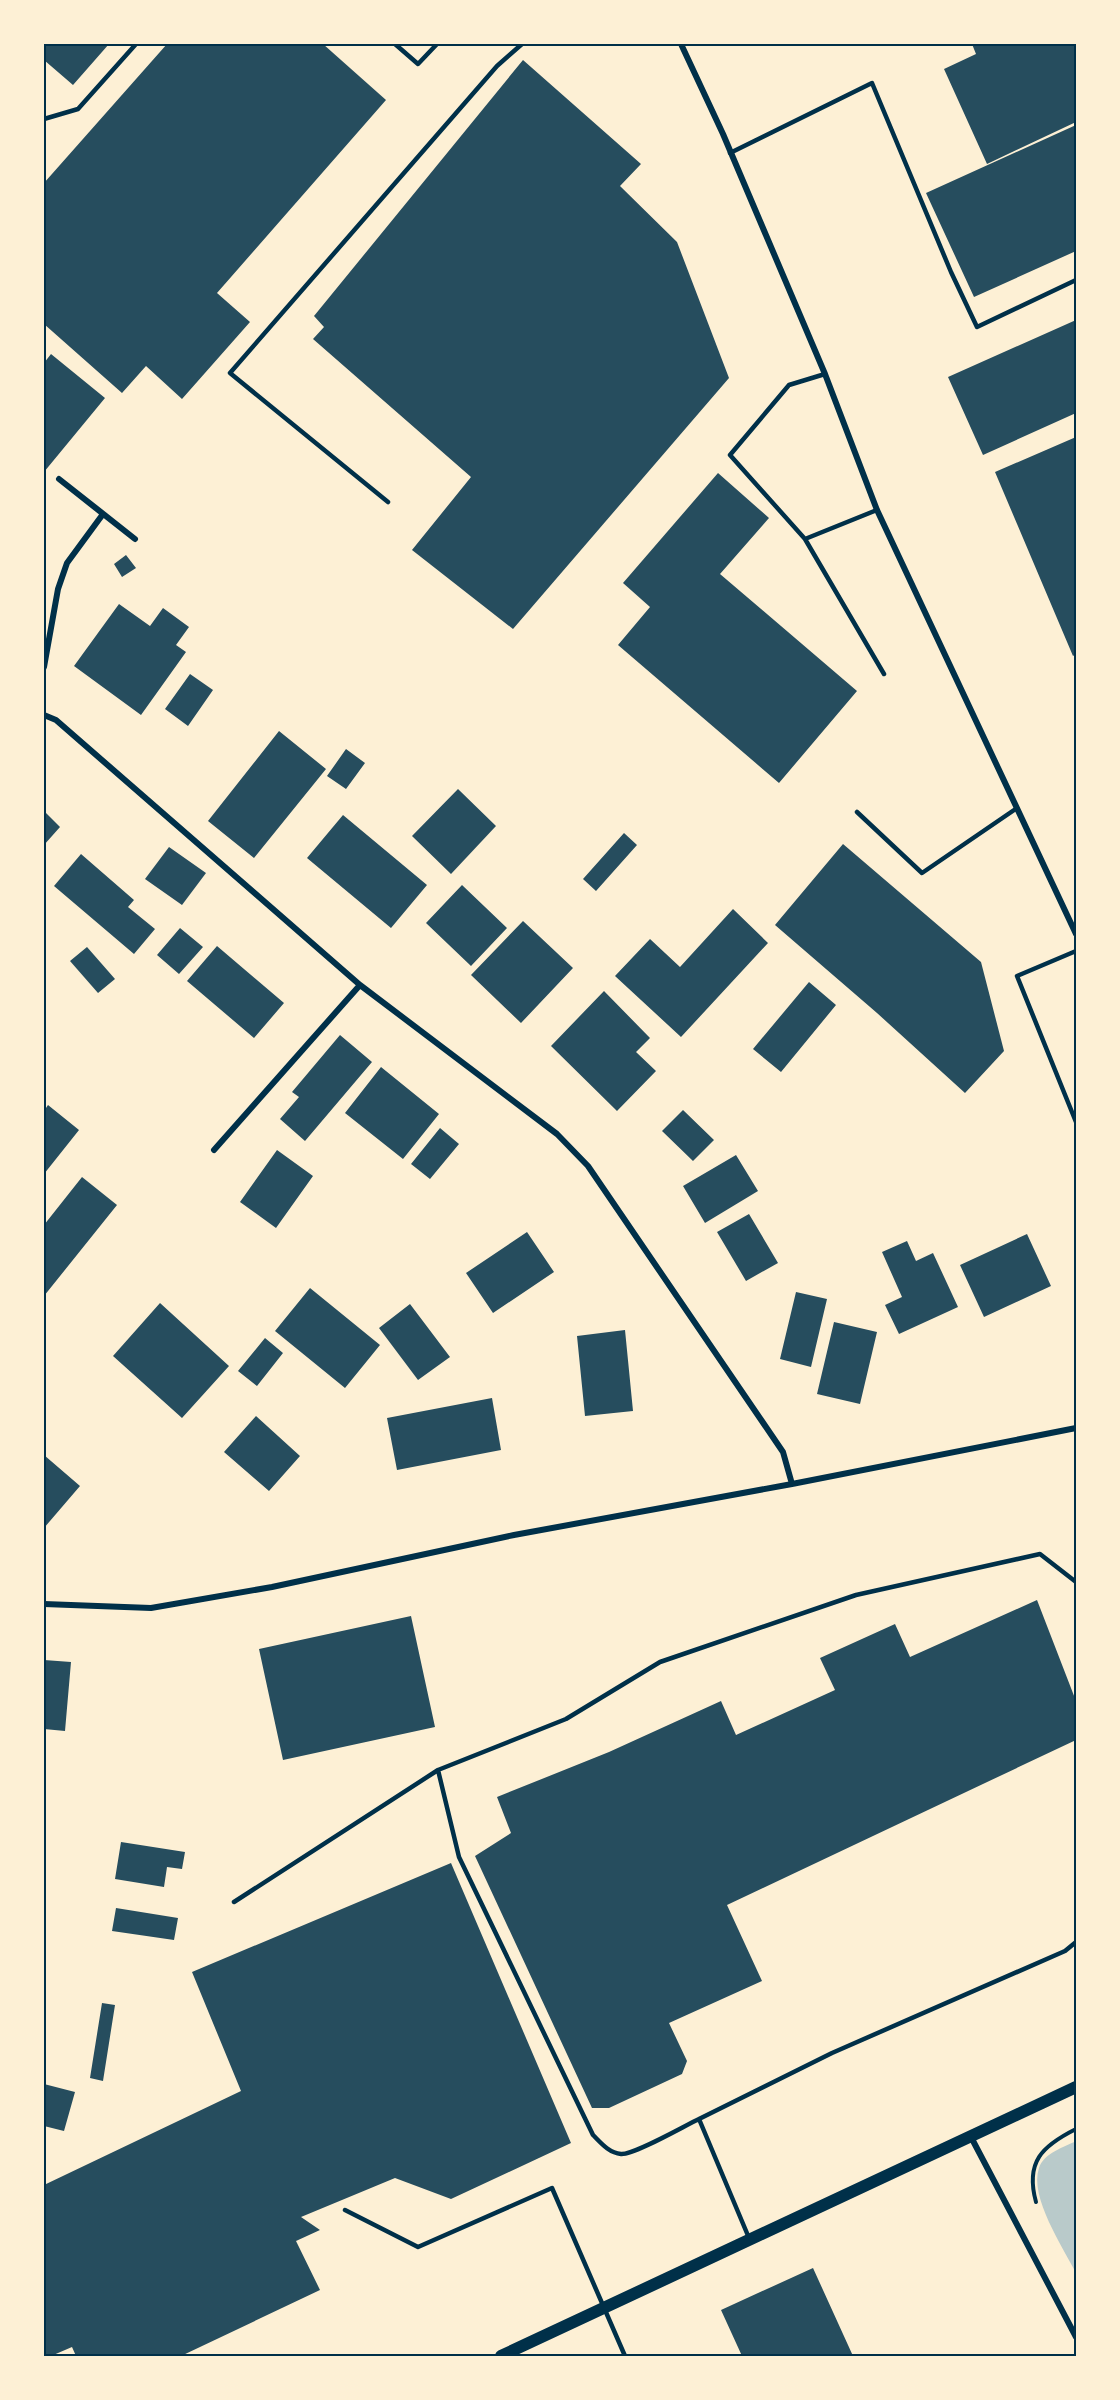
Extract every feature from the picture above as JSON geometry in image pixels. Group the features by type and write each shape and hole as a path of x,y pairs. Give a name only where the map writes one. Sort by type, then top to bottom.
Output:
{"main road":[{"path":"501,2356 1077,2087"}],"street":[{"path":"681,44 825,374 877,510 1077,934"},
{"path":"58,480 135,539"},
{"path":"44,667 57,589 67,563 103,514"},
{"path":"44,715 56,720 360,985 557,1134 588,1166 783,1452 792,1484"},
{"path":"214,1150 360,985"},
{"path":"44,1604 152,1608 272,1587 526,1533 1077,1428"},
{"path":"971,2137 1077,2337"}],"lane":[{"path":"44,119 78,109 136,44"},
{"path":"395,44 418,64 437,44"},
{"path":"388,502 230,373 497,66 522,44"},
{"path":"730,153 872,83 951,272 977,327 1077,280"},
{"path":"825,374 789,385 730,455 805,539 884,674"},
{"path":"805,539 877,510"},
{"path":"857,812 922,873 1017,808"},
{"path":"1077,951 1017,976 1077,1122"},
{"path":"234,1902 438,1770 566,1719 660,1662 856,1595 1040,1554 1077,1582"},
{"path":"438,1770 459,1857 593,2135 606,2149 621,2154 635,2150 832,2053 1065,1951 1077,1942"},
{"path":"699,2119 750,2240"},
{"path":"345,2210 417,2247 552,2188 625,2356"}],"path":[{"path":"1038,2209 1032,2172 1039,2156 1053,2140 1077,2129"}],"shaded area":[{"path":"1076,2141 1076,2273 1049,2222 1037,2180 1039,2168 1045,2158"}],"building":[{"path":"44,44 109,44 73,85 44,60"},
{"path":"167,44 323,44 386,100 217,293 250,322 182,399 146,366 122,393 44,324 44,183"},
{"path":"972,44 1076,44 1076,122 987,164 944,69 976,54"},
{"path":"523,60 641,164 620,186 677,242 729,378 513,629 412,550 471,477 313,339 324,327 314,316"},
{"path":"1076,125 1076,251 974,297 926,193"},
{"path":"1076,320 1076,413 983,455 948,377"},
{"path":"51,354 105,398 44,472 44,363"},
{"path":"1076,437 1076,654 1073,656 995,472"},
{"path":"718,473 769,518 720,574 857,691 779,783 618,645 650,607 623,583"},
{"path":"126,555 136,568 122,577 114,564"},
{"path":"119,604 150,626 163,608 189,627 176,645 186,652 141,715 74,666"},
{"path":"190,674 213,690 188,726 165,709"},
{"path":"279,731 326,769 254,858 208,821"},
{"path":"346,749 365,763 346,789 327,776"},
{"path":"458,789 496,826 451,874 412,836"},
{"path":"44,811 60,827 44,845"},
{"path":"343,815 427,885 391,928 307,858"},
{"path":"624,833 637,845 596,891 583,879"},
{"path":"843,844 981,962 1004,1051 965,1093 775,925"},
{"path":"169,847 206,873 182,905 145,879"},
{"path":"81,854 134,900 128,907 155,929 134,954 54,886"},
{"path":"462,885 507,928 471,966 426,923"},
{"path":"733,909 768,943 681,1037 615,976 650,939 680,967"},
{"path":"523,921 573,968 521,1023 471,975"},
{"path":"180,928 203,947 179,974 157,955"},
{"path":"217,946 284,1003 254,1038 187,981"},
{"path":"87,947 115,979 98,993 70,961"},
{"path":"809,982 836,1005 781,1072 753,1049"},
{"path":"604,991 650,1038 636,1052 656,1071 617,1111 551,1046"},
{"path":"340,1035 372,1062 305,1141 280,1119 299,1097 292,1092"},
{"path":"381,1067 439,1114 403,1159 345,1113"},
{"path":"48,1105 79,1130 44,1174 44,1111"},
{"path":"683,1110 714,1140 693,1161 662,1131"},
{"path":"440,1128 459,1144 430,1179 411,1164"},
{"path":"277,1150 313,1176 276,1228 240,1202"},
{"path":"736,1155 758,1191 705,1223 683,1186"},
{"path":"82,1177 117,1205 44,1296 44,1225"},
{"path":"749,1214 778,1263 746,1281 717,1232"},
{"path":"527,1232 554,1272 493,1313 466,1273"},
{"path":"1027,1234 1051,1286 984,1317 960,1265"},
{"path":"907,1241 916,1261 933,1253 958,1307 899,1334 885,1305 902,1297 882,1252"},
{"path":"310,1288 380,1345 345,1388 275,1331"},
{"path":"796,1292 827,1299 811,1367 780,1359"},
{"path":"160,1303 229,1366 182,1418 113,1356"},
{"path":"410,1304 450,1357 418,1380 379,1328"},
{"path":"834,1322 877,1332 860,1404 817,1394"},
{"path":"625,1330 633,1411 585,1416 577,1336"},
{"path":"265,1338 283,1353 257,1386 238,1371"},
{"path":"492,1398 501,1450 397,1470 387,1418"},
{"path":"256,1416 300,1456 269,1491 224,1452"},
{"path":"44,1455 80,1486 44,1528"},
{"path":"1037,1600 1076,1701 1076,1740 727,1905 762,1981 669,2023 687,2061 682,2074 609,2108 592,2108 475,1856 511,1833 497,1797 609,1752 721,1701 736,1735 835,1690 820,1658 895,1624 910,1657"},
{"path":"411,1616 435,1727 283,1760 259,1649"},
{"path":"44,1660 71,1662 65,1731 44,1729"},
{"path":"121,1842 185,1852 182,1869 167,1867 164,1887 115,1879"},
{"path":"451,1863 571,2143 451,2199 395,2178 301,2217 320,2230 296,2241 320,2290 181,2356 76,2356 72,2347 51,2356 44,2356 44,2185 241,2091 192,1972"},
{"path":"116,1908 178,1918 174,1940 112,1931"},
{"path":"102,2003 115,2005 103,2081 90,2078"},
{"path":"44,2084 75,2092 64,2131 44,2126"},
{"path":"813,2268 853,2356 742,2356 721,2310"}]}
